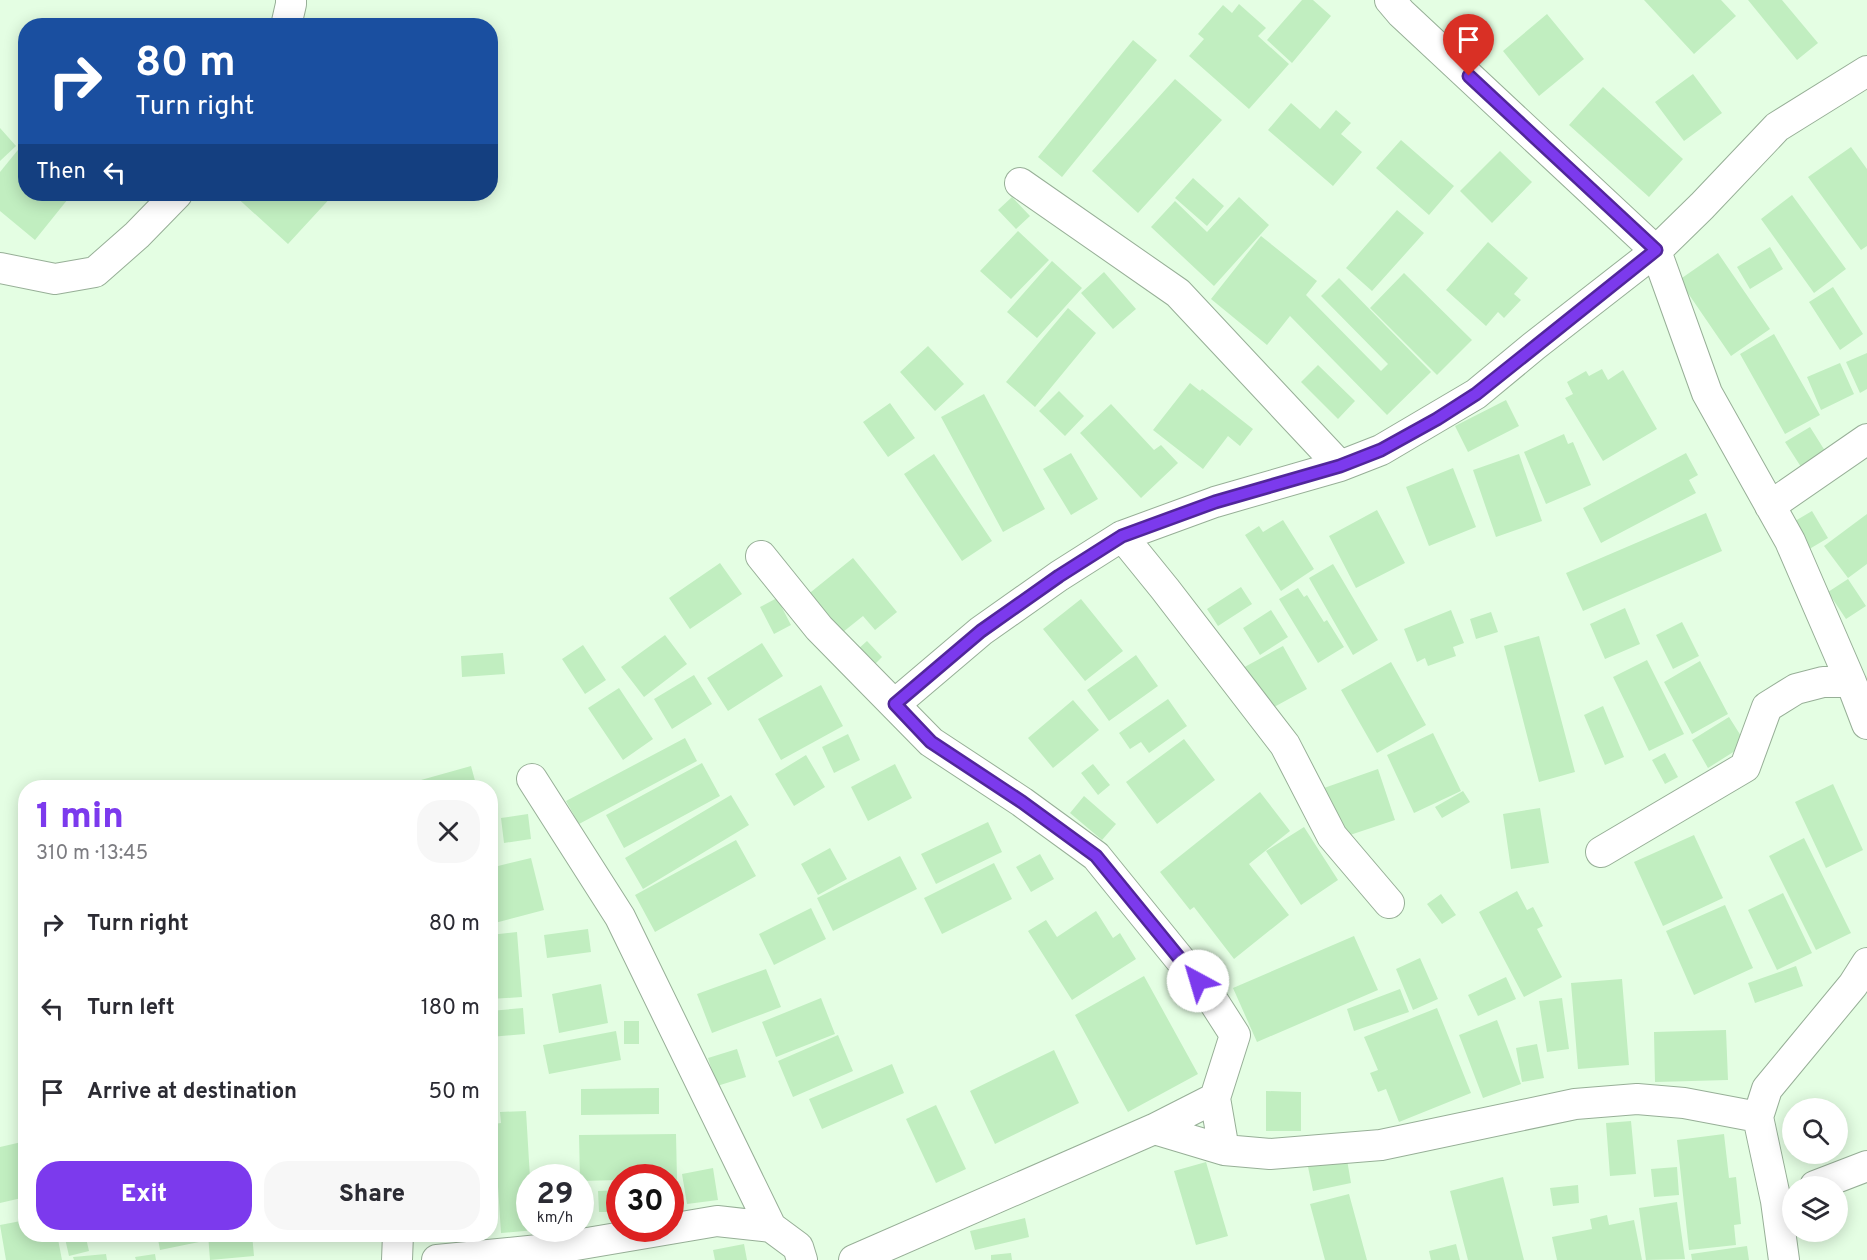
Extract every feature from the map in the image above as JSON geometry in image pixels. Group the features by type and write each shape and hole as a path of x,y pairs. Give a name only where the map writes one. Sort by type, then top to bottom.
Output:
{"street":[{"path":"288,18 291,0"},
{"path":"1390,0 1409,21 1656,250 1707,393 1790,541 1867,724"},
{"path":"895,704 981,631 1059,576 1122,536 1215,502 1340,466 1381,450 1476,394 1656,250 1702,206 1776,127 1867,71"},
{"path":"1020,183 1178,293 1340,466"},
{"path":"0,268 55,279 95,272 137,235 170,201"},
{"path":"1770,506 1867,439"},
{"path":"1122,536 1285,745 1332,836 1389,903"},
{"path":"761,556 819,628 931,742 1022,802 1096,856 1212,999 1235,1035 1215,1098 1224,1150"},
{"path":"1600,852 1744,767 1767,707 1796,689 1823,682 1851,682"},
{"path":"532,779 620,917 690,1065 771,1227 798,1247 802,1260"},
{"path":"1782,1192 1758,1118 1767,1089 1853,985 1867,963"},
{"path":"854,1260 1154,1129 1215,1098"},
{"path":"1154,1129 1224,1150 1270,1154 1381,1145 1575,1104 1637,1099 1684,1103 1758,1118"},
{"path":"1841,1176 1867,1166"},
{"path":"437,1260 558,1248 717,1221 771,1227"},
{"path":"397,1260 398,1242"},
{"path":"1784,1242 1784,1260"}],"building":[{"path":"1302,0 1313,0 1331,16 1292,63 1267,40"},
{"path":"1644,0 1721,0 1736,16 1694,54"},
{"path":"1748,0 1782,0 1818,43 1797,60"},
{"path":"1239,4 1266,28 1258,36 1289,64 1249,109 1189,56 1204,39 1198,34 1223,5 1232,13"},
{"path":"1547,14 1584,59 1539,96 1503,51"},
{"path":"1133,40 1157,60 1062,177 1038,157"},
{"path":"1693,74 1722,113 1684,141 1655,102"},
{"path":"1175,79 1222,120 1138,213 1092,171"},
{"path":"1603,87 1683,159 1649,197 1569,125"},
{"path":"1291,103 1320,129 1336,110 1351,123 1341,134 1362,152 1333,186 1268,130"},
{"path":"0,128 16,146 0,161"},
{"path":"1401,140 1454,186 1429,215 1376,168"},
{"path":"1851,147 1867,169 1867,246 1861,250 1808,177"},
{"path":"18,150 18,201 66,201 35,240 0,211 0,172"},
{"path":"1500,151 1532,182 1492,223 1460,191"},
{"path":"1193,178 1224,206 1207,226 1175,198"},
{"path":"1792,195 1846,269 1814,293 1761,219"},
{"path":"1012,197 1030,216 1016,229 998,210"},
{"path":"1239,197 1269,225 1214,286 1151,227 1175,201 1207,232"},
{"path":"241,201 328,201 288,244"},
{"path":"1397,210 1424,233 1372,291 1346,268"},
{"path":"1018,231 1049,260 1011,299 980,271"},
{"path":"1261,236 1317,281 1306,295 1381,371 1388,364 1321,296 1339,278 1431,372 1387,415 1290,316 1267,345 1211,299"},
{"path":"1488,242 1528,278 1514,294 1521,300 1504,318 1498,312 1486,326 1446,290"},
{"path":"1770,247 1783,269 1750,289 1737,267"},
{"path":"1718,253 1770,329 1731,356 1679,280"},
{"path":"1052,261 1082,288 1037,338 1007,312"},
{"path":"1104,272 1136,309 1113,329 1081,293"},
{"path":"1404,273 1472,340 1437,375 1370,308"},
{"path":"1833,287 1863,334 1840,350 1809,302"},
{"path":"1068,308 1096,333 1035,407 1006,382"},
{"path":"1774,334 1820,415 1785,434 1740,354"},
{"path":"928,346 964,384 935,411 900,372"},
{"path":"1867,353 1867,389 1860,393 1846,362"},
{"path":"1840,363 1854,394 1821,410 1807,377"},
{"path":"1318,365 1355,401 1338,419 1301,382"},
{"path":"1602,369 1608,380 1623,370 1657,429 1603,461 1565,398 1573,394 1567,382 1586,371 1589,376"},
{"path":"1190,383 1200,391 1202,389 1253,429 1240,446 1228,436 1203,469 1153,430"},
{"path":"1059,391 1084,416 1065,436 1039,411"},
{"path":"984,394 1045,509 1003,532 941,417"},
{"path":"1506,400 1519,426 1468,452 1455,426"},
{"path":"890,403 915,438 888,457 863,422"},
{"path":"1111,404 1154,450 1161,445 1178,463 1141,498 1080,433"},
{"path":"1810,427 1827,454 1803,470 1785,442"},
{"path":"1564,434 1568,444 1573,442 1591,485 1546,504 1524,452"},
{"path":"1071,453 1098,499 1071,515 1043,469"},
{"path":"1686,453 1698,475 1689,480 1696,493 1601,543 1583,508"},
{"path":"934,454 992,541 962,561 904,474"},
{"path":"1519,454 1542,521 1496,537 1473,470"},
{"path":"1453,468 1476,527 1429,546 1406,487"},
{"path":"1377,510 1405,563 1356,588 1329,536"},
{"path":"1812,511 1828,538 1806,551 1790,524"},
{"path":"1706,513 1722,551 1583,611 1566,573"},
{"path":"1867,514 1867,564 1848,578 1824,546"},
{"path":"1283,520 1314,569 1281,591 1245,535 1259,526 1263,532"},
{"path":"853,558 897,612 875,630 863,616 838,636 806,596"},
{"path":"720,563 742,594 690,629 669,598"},
{"path":"1333,564 1378,640 1353,655 1309,578"},
{"path":"1848,579 1866,606 1846,619 1828,592"},
{"path":"1241,587 1252,604 1218,626 1207,609"},
{"path":"1298,588 1304,597 1307,595 1324,622 1327,620 1344,647 1318,663 1279,599"},
{"path":"777,598 791,625 774,634 760,607"},
{"path":"1081,599 1123,651 1085,681 1043,629"},
{"path":"1625,608 1640,644 1605,659 1590,624"},
{"path":"1271,610 1288,637 1260,655 1243,628"},
{"path":"1451,610 1464,643 1453,647 1456,656 1428,666 1425,658 1417,662 1404,629"},
{"path":"1491,612 1498,632 1476,639 1470,619"},
{"path":"1682,622 1699,656 1673,669 1656,635"},
{"path":"665,635 687,664 644,697 621,667"},
{"path":"1539,636 1575,772 1539,782 1504,646"},
{"path":"867,641 882,657 872,667 857,650"},
{"path":"762,643 783,676 728,711 707,678"},
{"path":"583,645 606,680 585,694 562,659"},
{"path":"1283,646 1307,689 1265,712 1241,669"},
{"path":"503,653 505,674 462,677 461,656"},
{"path":"1136,655 1158,686 1109,721 1087,690"},
{"path":"1647,660 1684,734 1649,751 1613,677"},
{"path":"1700,661 1728,714 1692,734 1664,682"},
{"path":"1391,662 1426,725 1377,753 1341,690"},
{"path":"694,675 712,704 672,729 654,699"},
{"path":"821,685 843,726 781,760 758,719"},
{"path":"619,688 653,739 623,760 588,708"},
{"path":"1168,699 1187,726 1149,753 1141,742 1130,749 1119,733"},
{"path":"1073,700 1099,730 1053,768 1028,738"},
{"path":"1603,706 1624,757 1605,765 1584,715"},
{"path":"1729,717 1746,744 1708,768 1692,740"},
{"path":"1433,733 1461,791 1414,813 1387,755"},
{"path":"848,734 860,760 834,773 822,747"},
{"path":"685,738 697,761 579,824 566,801"},
{"path":"1184,739 1215,780 1157,824 1126,782"},
{"path":"1665,753 1678,777 1665,784 1652,760"},
{"path":"806,755 825,787 794,806 775,774"},
{"path":"702,763 720,796 624,848 606,815"},
{"path":"895,764 912,798 868,821 851,787"},
{"path":"1093,764 1110,785 1098,795 1081,773"},
{"path":"471,766 475,780 421,780"},
{"path":"1378,769 1395,820 1341,838 1324,788"},
{"path":"1833,784 1863,850 1826,868 1795,802"},
{"path":"1463,791 1470,802 1442,818 1435,807"},
{"path":"1260,792 1290,831 1249,864 1289,915 1234,959 1194,907 1190,910 1160,872"},
{"path":"731,795 749,825 643,889 625,858"},
{"path":"1084,796 1116,824 1102,840 1070,813"},
{"path":"1540,808 1549,863 1511,869 1503,814"},
{"path":"528,814 531,839 504,843 501,818"},
{"path":"988,822 1002,852 936,884 921,854"},
{"path":"1304,827 1338,880 1301,905 1266,851"},
{"path":"1694,835 1723,898 1663,926 1634,862"},
{"path":"1804,838 1851,933 1816,950 1769,856"},
{"path":"736,840 756,876 655,932 635,895"},
{"path":"830,848 847,879 818,895 801,864"},
{"path":"1040,854 1054,879 1031,892 1016,867"},
{"path":"900,856 917,889 833,931 817,898"},
{"path":"531,858 544,910 498,922 498,866"},
{"path":"994,863 1012,899 942,934 924,898"},
{"path":"1517,891 1527,910 1533,907 1543,926 1537,929 1562,977 1524,997 1479,912"},
{"path":"1783,893 1812,953 1777,970 1748,910"},
{"path":"1441,894 1456,915 1442,924 1427,904"},
{"path":"1725,905 1753,968 1694,995 1666,931"},
{"path":"811,908 826,939 774,965 759,934"},
{"path":"1096,911 1113,938 1120,933 1136,959 1072,1000 1028,931 1046,920 1057,937"},
{"path":"588,929 591,952 547,958 544,935"},
{"path":"517,932 522,997 498,998 498,934"},
{"path":"1354,936 1378,990 1257,1042 1233,988"},
{"path":"1420,958 1438,999 1413,1010 1396,969"},
{"path":"1796,966 1803,986 1755,1003 1748,983"},
{"path":"766,969 781,1007 712,1033 697,994"},
{"path":"1144,976 1198,1074 1128,1112 1075,1015"},
{"path":"1506,977 1516,999 1478,1016 1468,995"},
{"path":"1622,979 1629,1065 1578,1069 1571,983"},
{"path":"601,984 608,1023 559,1033 552,994"},
{"path":"1400,989 1409,1012 1354,1031 1347,1009"},
{"path":"821,998 835,1034 776,1057 762,1022"},
{"path":"1562,998 1569,1049 1547,1052 1539,1001"},
{"path":"523,1008 525,1034 498,1036 498,1010"},
{"path":"1437,1008 1471,1093 1399,1122 1386,1089 1378,1092 1370,1073 1378,1070 1364,1037"},
{"path":"1497,1020 1521,1084 1483,1098 1459,1035"},
{"path":"624,1021 639,1021 639,1044 624,1044"},
{"path":"1726,1030 1728,1080 1655,1082 1654,1032"},
{"path":"616,1031 621,1060 549,1074 543,1045"},
{"path":"838,1035 853,1071 793,1097 778,1061"},
{"path":"1537,1044 1544,1078 1522,1082 1516,1048"},
{"path":"737,1049 746,1077 717,1086 708,1058"},
{"path":"1054,1050 1079,1103 995,1144 970,1091"},
{"path":"892,1064 904,1093 822,1129 809,1099"},
{"path":"659,1088 659,1114 581,1115 581,1089"},
{"path":"1266,1091 1301,1092 1301,1131 1266,1131"},
{"path":"936,1105 966,1169 936,1183 906,1119"},
{"path":"526,1111 529,1164 516,1164 516,1232 501,1233 498,1123 501,1123 500,1112"},
{"path":"1631,1121 1636,1174 1610,1176 1606,1123"},
{"path":"676,1134 677,1164 606,1164 606,1180 594,1181 594,1164 580,1164 579,1135"},
{"path":"1724,1134 1729,1178 1736,1177 1741,1224 1734,1225 1736,1245 1689,1250 1677,1140"},
{"path":"18,1143 18,1199 0,1203 0,1147"},
{"path":"1346,1154 1351,1183 1313,1191 1307,1162"},
{"path":"1206,1162 1228,1236 1196,1245 1174,1171"},
{"path":"1677,1167 1679,1195 1654,1197 1651,1169"},
{"path":"713,1168 718,1200 687,1204 684,1174"},
{"path":"1503,1177 1524,1260 1468,1260 1450,1191"},
{"path":"1578,1185 1579,1203 1553,1206 1550,1188"},
{"path":"598,1191 606,1191 606,1212 599,1212"},
{"path":"1349,1194 1367,1260 1325,1260 1310,1204"},
{"path":"1677,1202 1685,1259 1646,1260 1639,1208"},
{"path":"1607,1215 1609,1225 1634,1220 1642,1260 1557,1260 1552,1237 1592,1229 1590,1219"},
{"path":"1025,1218 1029,1237 975,1250 970,1231"},
{"path":"18,1222 18,1242 59,1242 62,1260 6,1260 0,1225"},
{"path":"66,1242 87,1242 89,1251 69,1256"},
{"path":"158,1242 199,1242 160,1250"},
{"path":"209,1242 253,1242 254,1256 210,1260"},
{"path":"744,1244 747,1260 715,1260 713,1250"},
{"path":"1456,1244 1460,1260 1431,1260 1429,1251"},
{"path":"1747,1246 1749,1260 1692,1260 1691,1254"},
{"path":"1011,1253 1012,1260 991,1260 991,1255"},
{"path":"106,1254 107,1260 74,1260 73,1257"},
{"path":"155,1254 156,1260 136,1260 135,1257"}],"route":[{"path":"1198,981 1096,856 1022,802 931,742 895,704 981,631 1059,576 1122,536 1215,502 1340,466 1381,450 1437,419 1476,394 1656,250 1469,76"}]}
